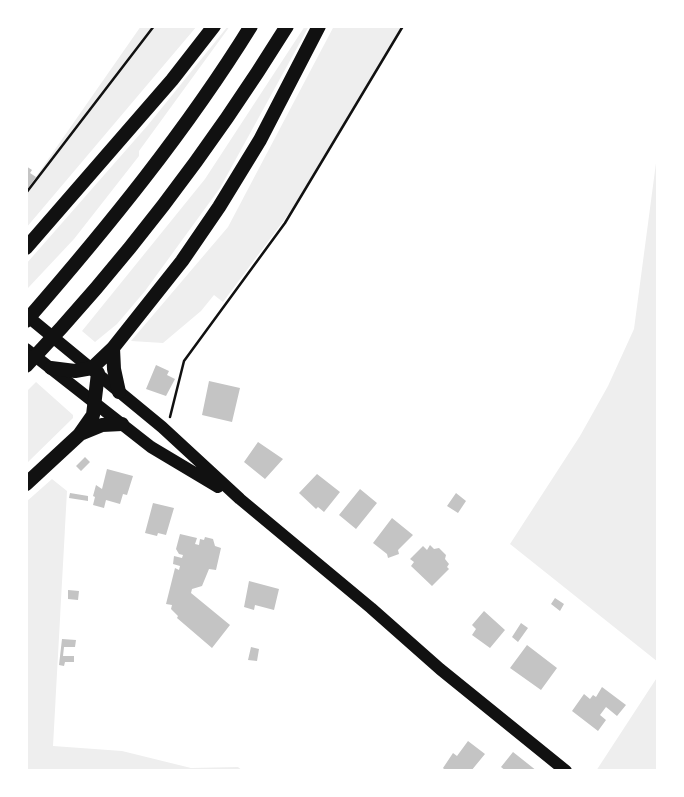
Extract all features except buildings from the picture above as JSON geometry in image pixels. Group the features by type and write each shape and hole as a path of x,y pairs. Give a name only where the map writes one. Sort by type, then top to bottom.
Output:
{"highway":[{"path":"26,248 173,80 214,26"},
{"path":"26,321 158,161 251,26"},
{"path":"26,366 104,278 183,179 258,73 287,26"},
{"path":"26,484 79,435 93,415 95,370 182,261 219,207 260,140 319,26"},
{"path":"113,348 119,392"},
{"path":"58,371 95,370"},
{"path":"79,435 102,425 122,424"}],"main road":[{"path":"26,315 95,370 240,499 440,669 566,771"},
{"path":"26,349 58,371 95,404 151,447 240,499"}],"path":[{"path":"26,193 154,26"},
{"path":"172,415 184,362 285,223 403,26"}],"shaded area":[{"path":"141,26 197,26 26,228 26,191"},
{"path":"228,26 139,151 139,156 74,239 28,288 26,264 148,125"},
{"path":"305,26 309,26 220,188 145,291 117,324 95,342 82,331 205,179"},
{"path":"334,26 402,26 293,208 223,302 214,295 201,311 163,343 131,341 228,227"},
{"path":"658,148 658,662 510,544 580,436 608,386 634,329"},
{"path":"36,382 73,415 73,418 26,464 26,392"},
{"path":"52,479 67,491 53,746 122,751 191,768 238,767 243,771 26,771 26,502"},
{"path":"658,676 658,771 596,771"}]}
